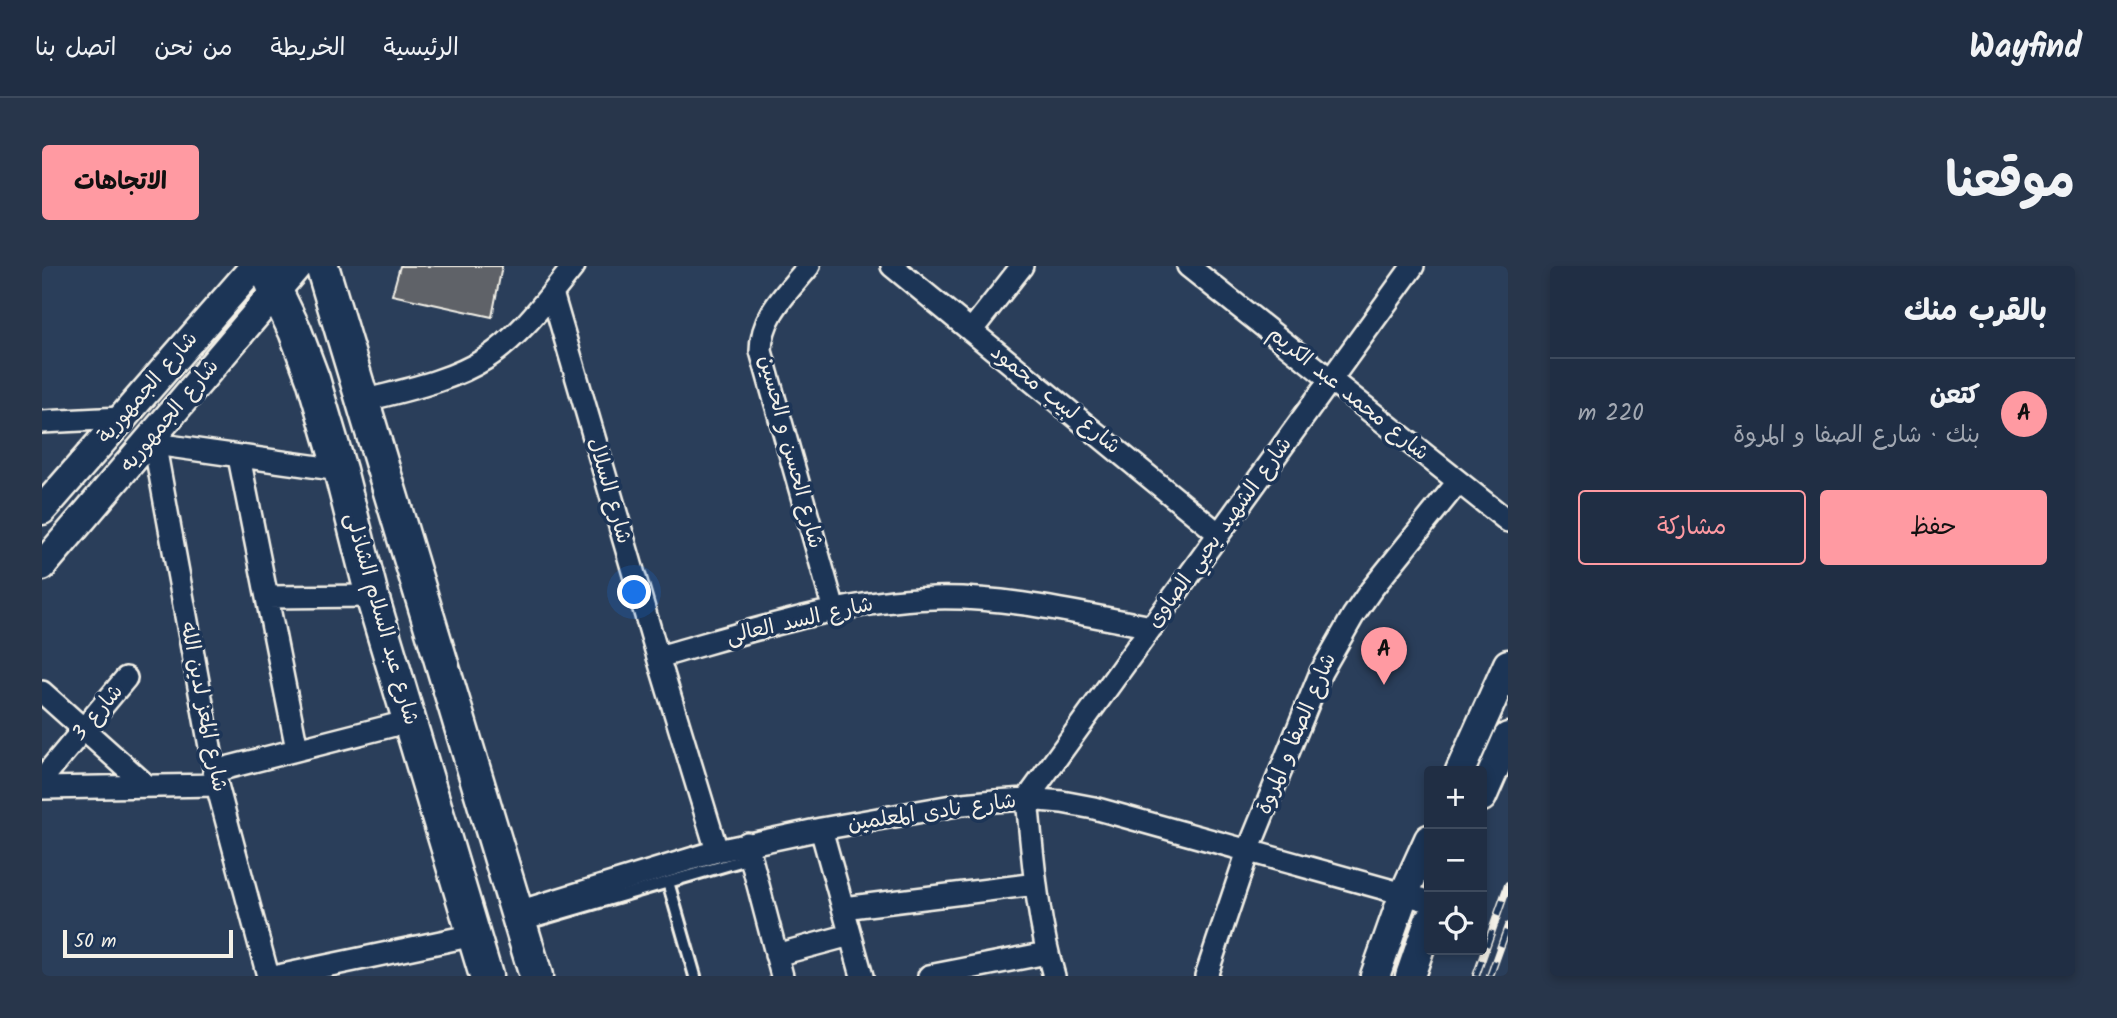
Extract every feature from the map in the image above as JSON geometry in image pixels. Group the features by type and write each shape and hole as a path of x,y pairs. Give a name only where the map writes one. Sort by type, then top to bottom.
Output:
{"main road":[{"name":"شارع الجمهورية","path":"42,510 255,266"},
{"name":"شارع الجمهوريه","path":"42,566 154,440 270,279 297,266"},
{"name":"شارع عبد السلام الشاذلى","path":"322,266 536,976"},
{"name":"شارع عبد السلام الشاذلى","path":"270,279 305,354 340,470 389,653 486,976"},
{"path":"389,653 435,640"},
{"path":"1462,766 1508,664"},
{"path":"1487,785 1508,737"},
{"path":"1375,976 1417,898 1424,864"},
{"path":"1410,976 1424,935"}],"street":[{"path":"363,401 435,382 485,359 508,342 574,266"},
{"name":"شارع الحسن و الحسين","path":"809,266 766,320 761,335 761,351 834,610"},
{"name":"شارع لبيب محمود","path":"892,266 1219,534"},
{"path":"971,331 1022,266"},
{"name":"شارع محمد عبد الكريم","path":"1188,266 1508,521"},
{"name":"شارع الشهيد يحيي الصاوى","path":"1027,799 1413,266"},
{"name":"شارع السلال","path":"552,293 657,657 717,850"},
{"path":"42,422 121,418"},
{"path":"154,440 239,457 340,470"},
{"name":"شارع المعز لدين الله","path":"154,440 215,778 268,976"},
{"path":"239,457 298,749"},
{"name":"شارع الصفا و المروة","path":"1206,976 1248,851 1321,672 1336,643 1371,590 1458,482"},
{"path":"267,597 373,596"},
{"name":"شارع السد العالى","path":"657,657 834,610 935,598 986,600 1152,627"},
{"name":"شارع 3","path":"42,779 126,678"},
{"path":"42,692 147,786"},
{"path":"42,788 147,786 215,778 298,749 410,720"},
{"path":"1027,799 1036,884 1047,953 1054,976"},
{"name":"شارع نادى المعلمين","path":"519,918 717,850 749,850 821,829 963,804 1027,799 1094,808 1417,898"},
{"path":"821,829 862,976"},
{"path":"749,850 782,976"},
{"path":"843,908 1036,884"},
{"path":"278,976 474,935"},
{"path":"776,955 850,935"},
{"path":"929,976 1047,953"}],"lane":[{"path":"519,918 668,882 749,850"},
{"path":"668,882 695,976"}],"building":[{"path":"400,266 502,266 492,317 392,295"}],"railway":[{"path":"1476,976 1508,885"},
{"path":"1490,976 1508,926"}],"place":[{"name":"كتعن","path":"1384,685"}]}
